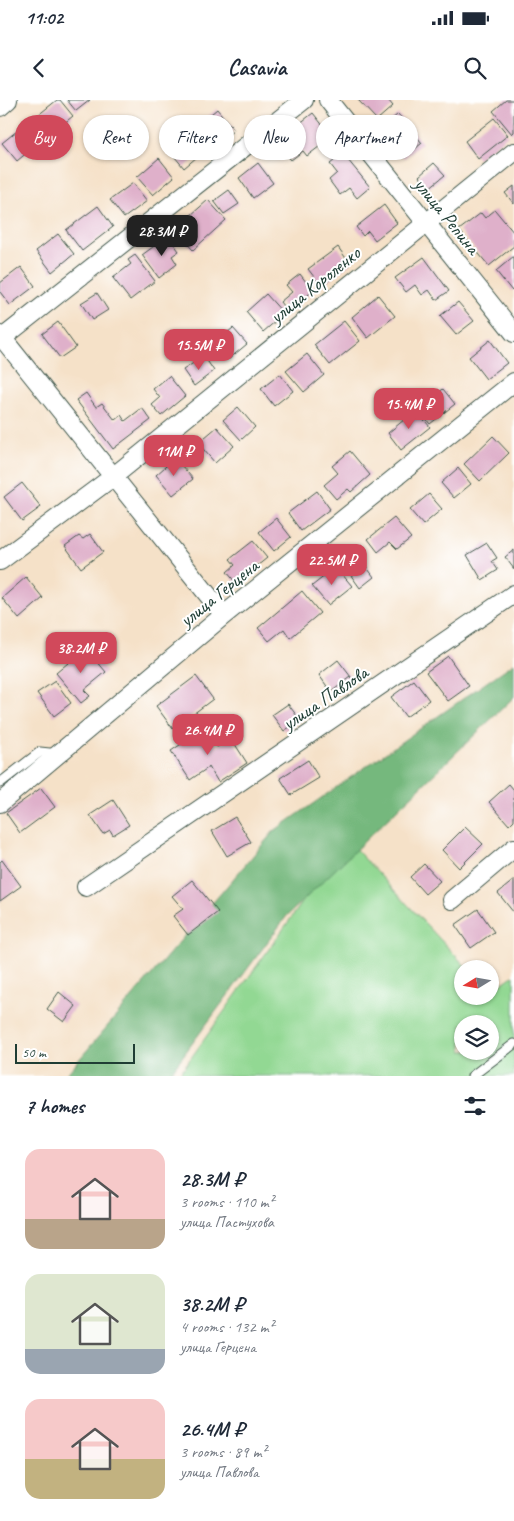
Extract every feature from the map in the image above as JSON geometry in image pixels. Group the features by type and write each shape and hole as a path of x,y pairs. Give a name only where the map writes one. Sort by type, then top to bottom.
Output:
{"street":[{"path":"0,107 8,100"},
{"path":"224,615 1,338 304,100"},
{"name":"улица Репина","path":"328,100 514,334"},
{"name":"улица Короленко","path":"0,561 114,476 424,222 514,152"},
{"name":"улица Герцена","path":"0,803 224,615 514,382"},
{"name":"улица Павлова","path":"86,887 514,594"},
{"path":"452,900 514,848"}],"lane":[{"path":"0,783 40,752 60,754"},
{"path":"472,1076 514,1044"}],"green space":[{"path":"514,663 514,697 286,917 168,1076 65,1076 274,831"},
{"path":"347,840 460,960 454,960 454,1005 499,1005 499,986 514,975 514,1076 178,1076"}],"building":[{"path":"57,100 60,100 72,115 38,115"},
{"path":"67,100 90,100 76,111"},
{"path":"358,100 388,100 393,106 383,115 372,115"},
{"path":"506,100 514,100 514,132 512,134 493,111"},
{"path":"217,109 222,115 210,115"},
{"path":"313,113 316,117 316,149 307,156 306,155 306,118"},
{"path":"494,118 508,135 478,159 465,141"},
{"path":"15,132 15,159 2,143"},
{"path":"418,138 422,143 418,146"},
{"path":"159,158 174,177 153,195 137,177"},
{"path":"177,160 193,160 184,168"},
{"path":"335,160 348,160 370,187 357,198 349,188 340,195 329,180 337,173 330,164"},
{"path":"258,163 273,183 253,198 239,178"},
{"path":"434,163 445,175 429,188 419,176"},
{"path":"133,183 147,201 124,218 110,200"},
{"path":"514,186 514,204 505,193"},
{"path":"229,190 239,204 224,214 214,201"},
{"path":"208,200 226,220 193,250 182,238 189,231 182,223"},
{"path":"384,205 397,223 375,240 368,231 363,236 356,227"},
{"path":"98,206 113,227 82,251 66,230"},
{"path":"495,210 514,233 514,246 489,266 459,230 481,213 485,218"},
{"path":"58,234 74,254 52,272 36,251"},
{"path":"168,236 179,251 172,256 177,264 159,278 142,255"},
{"path":"338,247 350,264 321,286 308,269"},
{"path":"135,255 155,281 130,300 113,278 131,264 128,260"},
{"path":"514,256 514,289 512,291 496,271"},
{"path":"424,257 449,291 436,300 429,290 422,295 415,285 406,292 395,278"},
{"path":"21,267 35,286 10,305 0,292 0,283"},
{"path":"300,274 313,291 287,311 280,302 292,292 286,285"},
{"path":"97,293 108,310 92,320 81,303"},
{"path":"266,294 284,314 263,332 246,312"},
{"path":"378,295 395,316 368,338 352,317"},
{"path":"458,302 474,321 456,335 440,316"},
{"path":"344,321 360,341 330,365 314,345"},
{"path":"58,322 76,347 60,358 42,334"},
{"path":"233,328 247,344 229,359 216,342"},
{"path":"490,340 507,363 486,379 469,357"},
{"path":"307,354 324,375 304,392 286,371"},
{"path":"204,356 214,371 194,386 183,370"},
{"path":"280,374 293,391 274,406 261,389"},
{"path":"169,376 185,396 161,416 152,405 160,398 153,389"},
{"path":"443,389 455,404 430,424 410,399 420,391 428,402"},
{"path":"86,393 96,407 102,403 115,420 121,415 125,421 142,408 151,420 113,449 76,400"},
{"path":"238,407 255,427 241,440 223,420"},
{"path":"416,410 430,427 401,450 388,433"},
{"path":"217,427 234,446 215,463 198,443"},
{"path":"493,436 509,453 480,481 464,464"},
{"path":"350,451 370,475 351,492 348,489 336,499 324,485 338,473 332,466"},
{"path":"175,458 193,479 173,495 156,475"},
{"path":"458,468 471,484 454,498 441,483"},
{"path":"22,483 41,507 22,521 4,497"},
{"path":"317,491 330,509 301,531 288,513"},
{"path":"429,494 442,509 423,525 410,510"},
{"path":"276,518 291,537 274,551 259,532"},
{"path":"394,518 411,538 397,549 390,542 378,552 368,539"},
{"path":"90,534 103,552 81,568 65,546 79,536 83,539"},
{"path":"253,541 267,558 236,583 227,572 235,565 230,559"},
{"path":"487,543 497,558 492,561 498,570 482,580 467,555"},
{"path":"354,550 374,577 360,588 340,560"},
{"path":"514,550 514,569 505,557"},
{"path":"336,567 352,586 328,605 312,586"},
{"path":"26,577 43,598 19,619 2,598"},
{"path":"302,591 320,613 290,638 284,629 269,641 258,628"},
{"path":"86,648 106,672 84,690 90,696 81,703 56,673"},
{"path":"448,656 469,686 448,701 426,672"},
{"path":"338,660 351,677 331,692 319,675"},
{"path":"196,676 213,699 173,729 156,706"},
{"path":"414,680 429,700 406,717 391,697"},
{"path":"55,681 71,703 54,716 37,693"},
{"path":"288,704 300,720 284,731 272,715"},
{"path":"205,728 217,747 231,738 247,763 218,782 209,767 190,780 171,751"},
{"path":"308,760 319,778 291,795 280,778"},
{"path":"509,784 514,790 514,820 509,825 489,802"},
{"path":"41,788 55,807 20,833 6,813"},
{"path":"113,800 129,825 113,835 110,830 103,834 90,815"},
{"path":"235,817 251,842 227,856 212,831"},
{"path":"465,827 483,844 459,868 442,850"},
{"path":"2,860 21,886 0,901 0,862"},
{"path":"424,864 440,881 425,894 410,877"},
{"path":"192,880 218,912 188,935 173,916 183,909 172,896"},
{"path":"514,880 514,913 498,893"},
{"path":"478,909 494,932 471,948 455,925"},
{"path":"59,992 76,1006 64,1022 47,1009"}]}
